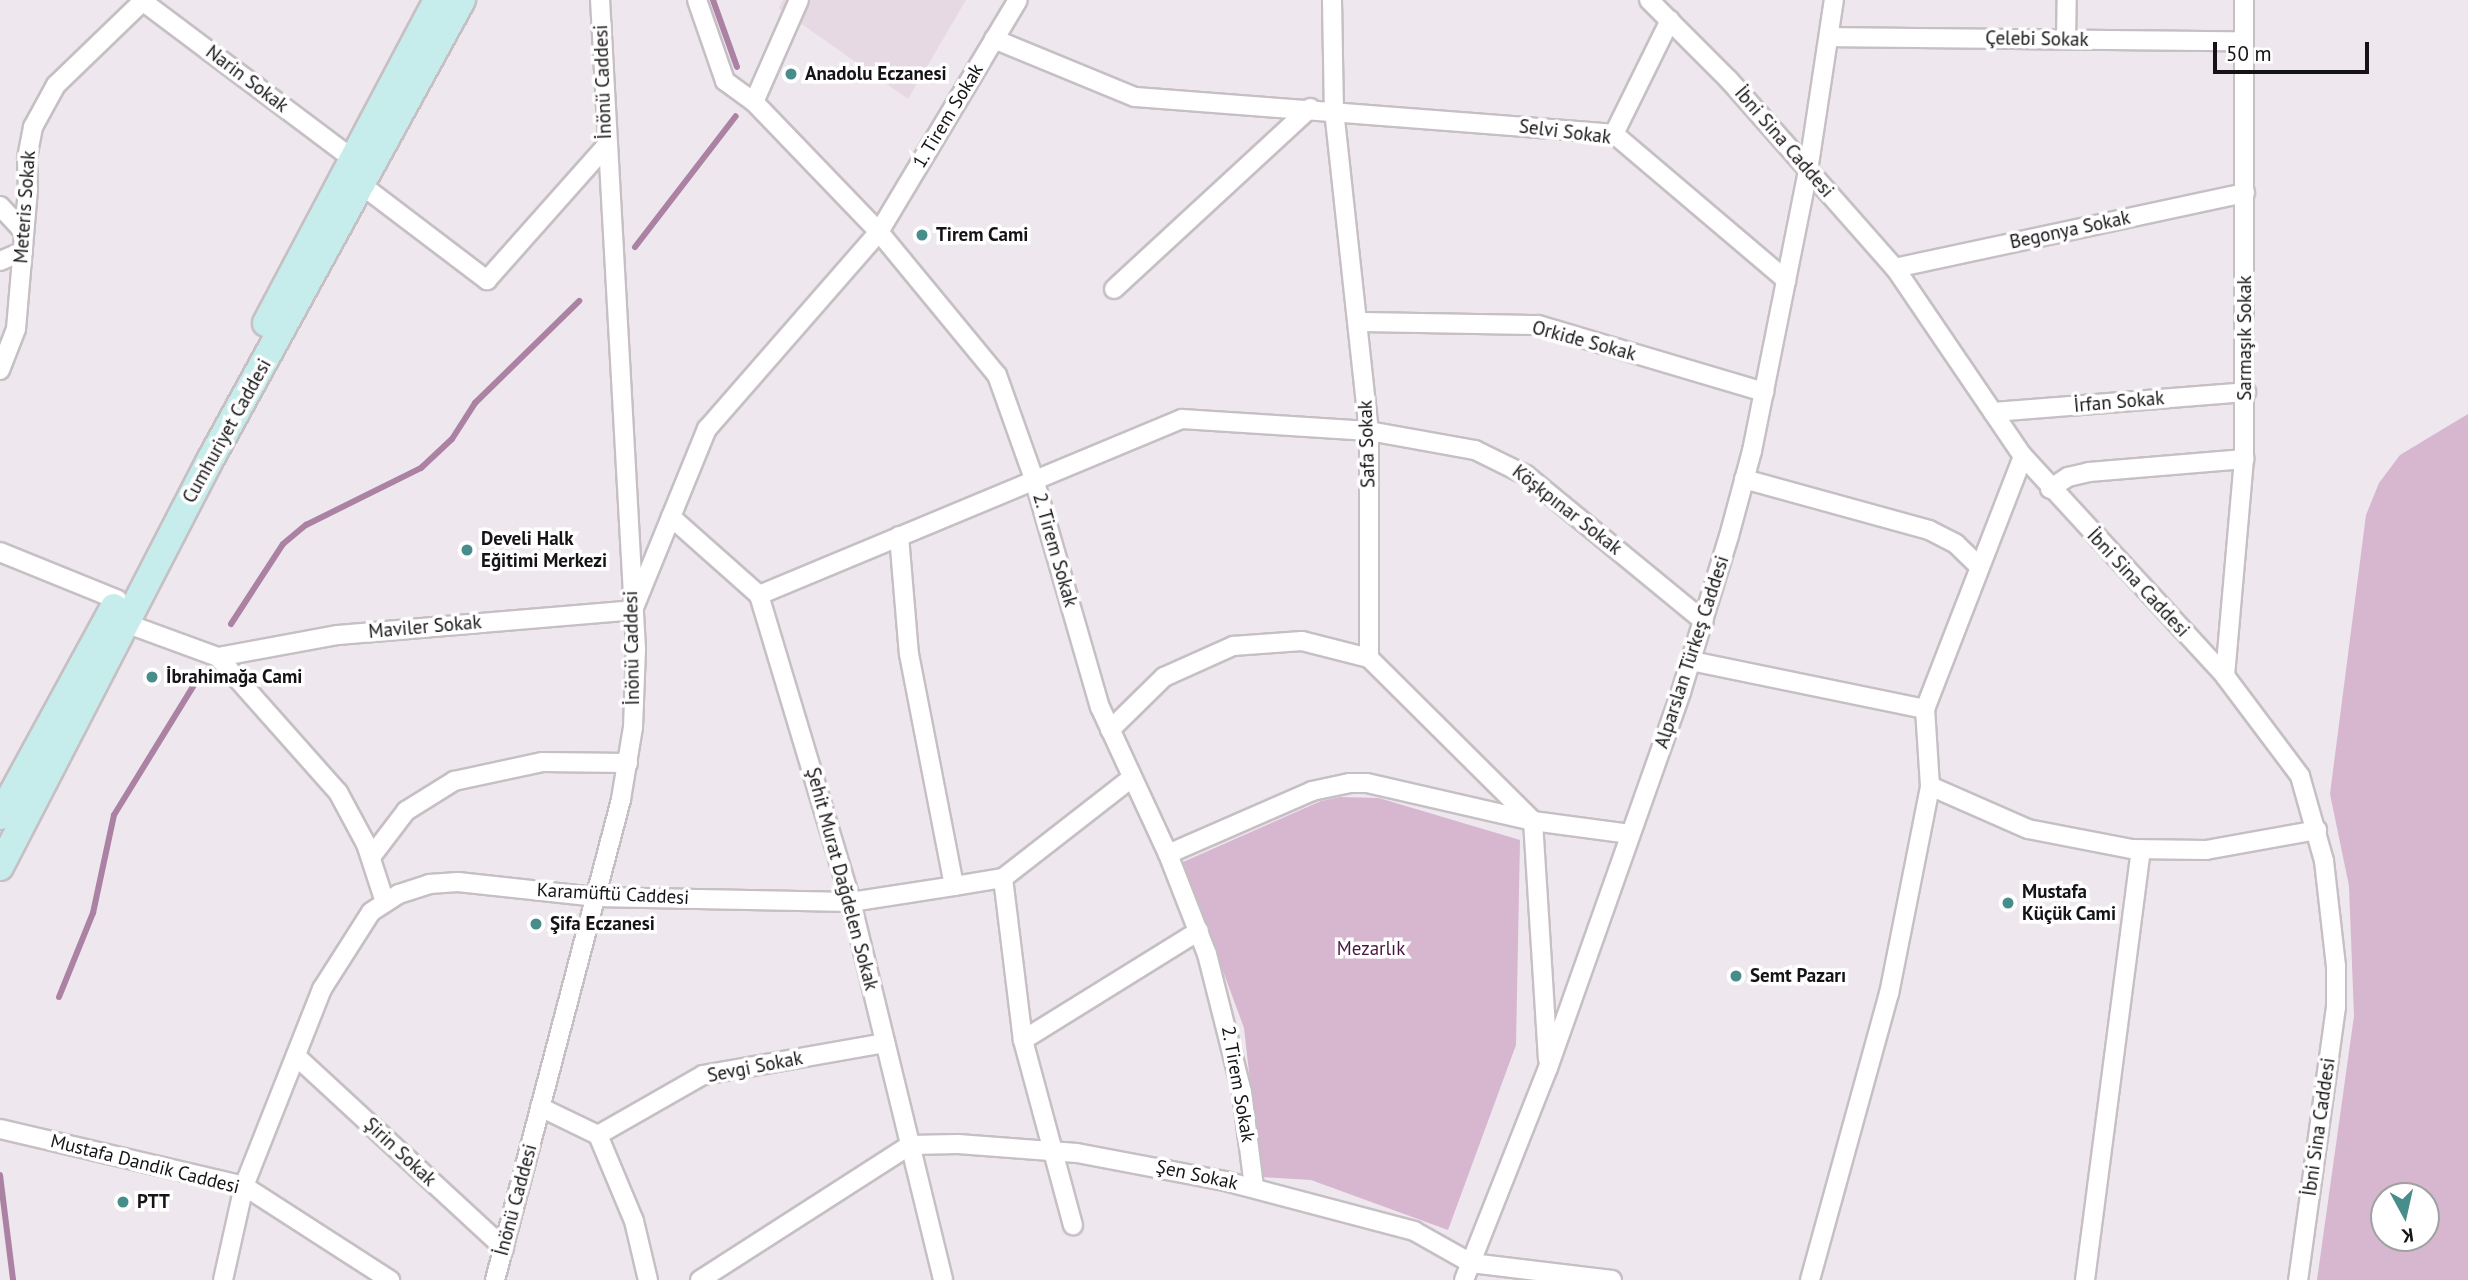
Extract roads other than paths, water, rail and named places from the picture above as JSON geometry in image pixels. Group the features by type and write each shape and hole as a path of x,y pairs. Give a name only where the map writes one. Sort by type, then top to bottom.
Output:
{"main road":[{"name":"Cumhuriyet Caddesi","path":"0,867 121,612 437,0"},
{"name":"Cumhuriyet Caddesi","path":"0,816 121,612 363,186 462,0"}],"street":[{"name":"İnönü Caddesi","path":"495,1280 628,763 636,688 605,147 600,0"},
{"name":"2. Tirem Sokak","path":"697,0 725,81 754,102 879,232 997,375 1034,479 1110,730 1130,779 1168,854 1199,931 1233,1046 1254,1187"},
{"path":"754,102 799,0"},
{"name":"1. Tirem Sokak","path":"633,610 707,429 879,232 1018,0"},
{"name":"Safa Sokak","path":"1332,0 1334,110 1369,431 1369,658"},
{"name":"Alparslan Türkeş Caddesi","path":"1464,1280 1548,1068 1704,621 1744,479 1763,392 1808,171 1834,0"},
{"path":"2066,39 2067,0"},
{"name":"Sarmaşık Sokak","path":"2225,676 2244,458 2246,392 2244,0"},
{"name":"Narin Sokak","path":"143,1 353,159"},
{"name":"Meteris Sokak","path":"0,370 16,329 27,158 39,112 66,74 143,1"},
{"name":"İbni Sina Caddesi","path":"1654,2 1729,80 1895,268 2023,456 2050,489 2225,676 2300,776 2317,830 2334,926 2336,1007 2298,1280"},
{"path":"1614,134 1670,20"},
{"name":"Çelebi Sokak","path":"1829,37 2244,41"},
{"name":"Selvi Sokak","path":"994,39 1135,97 1310,108 1614,134 1786,280"},
{"path":"1114,289 1310,108"},
{"path":"363,186 487,280 605,147"},
{"name":"Begonya Sokak","path":"1895,268 2245,193"},
{"path":"0,206 24,232"},
{"path":"0,261 23,251"},
{"name":"Orkide Sokak","path":"1358,322 1538,325 1763,392"},
{"name":"İrfan Sokak","path":"1993,412 2246,392"},
{"name":"Köşkpınar Sokak","path":"759,595 1182,419 1369,431 1449,442 1518,470 1704,621"},
{"path":"1810,1280 1889,994 1930,786 1925,709 2023,456"},
{"path":"2050,489 2068,477 2089,472 2244,458"},
{"path":"1744,479 1929,530 1956,544 1980,567"},
{"path":"671,517 759,595"},
{"path":"899,536 909,654 954,886"},
{"path":"0,552 218,657 320,769 353,816 371,857 384,902"},
{"name":"Şehit Murat Dağdelen Sokak","path":"759,595 851,902 943,1280"},
{"name":"Maviler Sokak","path":"218,657 338,635 633,610"},
{"path":"1110,730 1164,677 1233,646 1302,641 1369,658 1533,821 1548,1068"},
{"path":"1690,662 1925,709"},
{"path":"371,857 406,811 454,781 543,762 628,763"},
{"name":"Karamüftü Caddesi","path":"223,1280 244,1186 322,989 371,912 384,902 415,888 443,882 595,897 851,902 1003,878 1130,779"},
{"path":"1168,854 1312,791 1349,783 1367,783 1533,821 1630,834"},
{"path":"1930,786 2028,829 2141,850 2231,848 2317,830"},
{"path":"2085,1280 2141,850"},
{"path":"1003,878 1023,1040 1073,1225"},
{"path":"1023,1040 1199,931"},
{"name":"Sevgi Sokak","path":"597,1135 703,1075 885,1043"},
{"name":"Şirin Sokak","path":"296,1056 504,1248"},
{"path":"540,1107 597,1135 634,1221 648,1280"},
{"name":"Mustafa Dandik Caddesi","path":"0,1129 244,1186 390,1280"},
{"path":"700,1280 910,1145"},
{"name":"Şen Sokak","path":"910,1145 1053,1149 1254,1187 1414,1231 1471,1263"},
{"path":"1471,1263 1612,1280"}],"waterway":[{"path":"713,0 737,67"},
{"path":"635,247 736,116"},
{"path":"231,624 283,544 306,525 421,468 452,439 475,403 579,301"},
{"path":"59,997 93,913 114,815 200,675"},
{"path":"0,1175 13,1280"}],"place":[{"name":"Anadolu Eczanesi","path":"791,74"},
{"name":"Tirem Cami","path":"922,235"},
{"name":"Develi Halk Eğitimi Merkezi","path":"467,550"},
{"name":"İbrahimağa Cami","path":"152,677"},
{"name":"Mustafa Küçük Cami","path":"2008,903"},
{"name":"Şifa Eczanesi","path":"536,924"},
{"name":"Semt Pazarı","path":"1736,976"},
{"name":"PTT","path":"123,1202"}],"park label":[{"name":"Mezarlık","path":"1371,949"}]}
